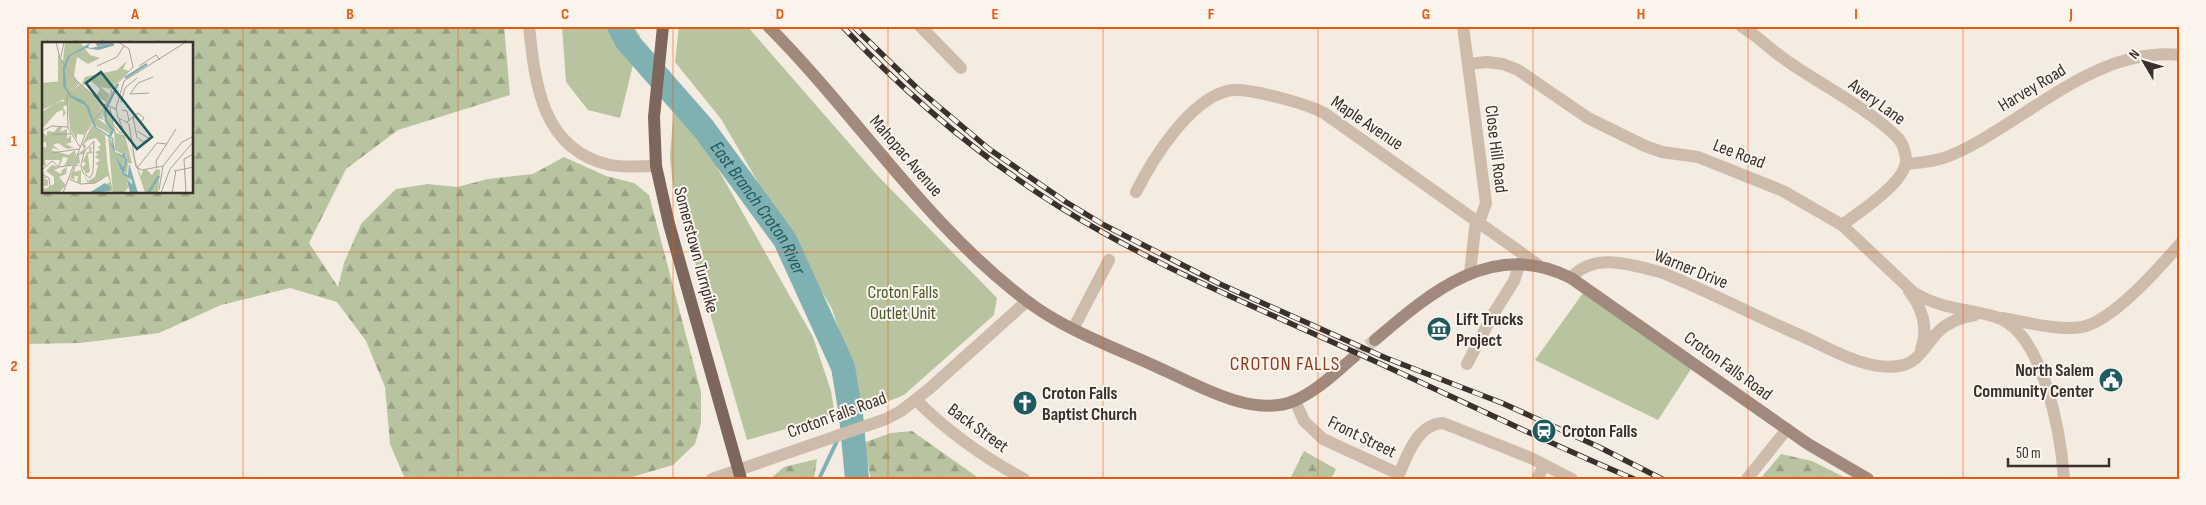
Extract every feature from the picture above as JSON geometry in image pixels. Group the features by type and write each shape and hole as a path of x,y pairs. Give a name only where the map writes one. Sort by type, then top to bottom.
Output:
{"main road":[{"name":"Mahopac Avenue","path":"768,26 922,201 976,256 1027,301 1052,318 1073,329"},
{"name":"Somerstown Turnpike","path":"663,29 656,93 654,133 656,166 669,224 739,474"},
{"path":"1375,340 1430,295 1470,273 1501,265 1520,263 1537,264 1554,269 1570,278"},
{"name":"Croton Falls Road","path":"1570,278 1787,430 1835,461 1868,479"},
{"path":"1073,329 1204,388 1245,403 1278,405 1295,400 1311,391 1354,357"}],"street":[{"path":"530,26 537,86 542,104 558,132 570,145 596,160 610,165 626,167 656,166"},
{"path":"920,26 961,68"},
{"name":"Close Hill Road","path":"1463,26 1486,203 1481,217 1476,220 1470,273"},
{"name":"Avery Lane","path":"1743,27 1788,62 1890,130 1899,139 1905,150 1906,164"},
{"name":"Harvey Road","path":"1906,164 1940,160 1972,145 2108,65 2144,55 2180,55"},
{"name":"Lee Road","path":"1468,64 1487,62 1502,64 1518,70 1588,118 1628,139 1662,152 1698,157 1764,183 1800,200 1842,224 1903,283 1924,299 1955,310 1996,317"},
{"name":"Maple Avenue","path":"1136,192 1149,167 1166,142 1195,111 1207,100 1226,91 1241,90 1303,104 1324,113 1537,264"},
{"path":"1842,224 1888,189 1906,164"},
{"path":"1996,317 2065,327 2081,327 2094,323 2131,294 2180,244"},
{"path":"1073,329 1110,260"},
{"name":"Warner Drive","path":"1570,278 1578,269 1588,264 1602,262 1638,266 1688,283 1757,316 1860,361 1888,367 1911,363 1939,330 1951,322 1965,317 1980,315"},
{"path":"1467,364 1492,316 1514,281 1520,263"},
{"path":"1903,283 1915,299 1922,315 1925,331 1919,355"},
{"name":"Croton Falls Road","path":"712,479 739,474 802,446 886,419 916,400 1027,301"},
{"path":"1996,317 2020,335 2042,373 2056,422 2064,479"},
{"name":"Back Street","path":"916,400 960,440 1024,479"},
{"name":"Front Street","path":"1295,400 1304,422 1312,431 1365,463 1398,477 1416,440 1423,431 1438,424 1447,424 1531,458 1572,479"},
{"path":"1747,479 1787,430"},
{"path":"1537,479 1544,466"}],"green space":[{"path":"26,26 504,26 510,95 398,130 346,169 309,243 338,287 344,263 361,224 396,189 428,184 457,187 488,179 533,174 564,157 606,176 634,183 649,195 701,392 701,423 695,444 673,465 632,477 619,479 405,479 390,444 385,387 366,341 337,302 290,288 221,305 159,333 80,343 26,344"},
{"path":"562,26 634,26 640,36 620,118 588,110 566,82"},
{"name":"Croton Falls Outlet Unit","path":"679,26 747,26 876,174 997,298 994,315 904,395 857,414 856,381 832,309 721,119 675,62"},
{"path":"675,93 813,337 831,391 835,415 747,440 673,186 670,157"},
{"path":"1583,293 1691,369 1658,420 1535,360"},
{"path":"912,431 980,479 871,479 863,443 891,433"},
{"path":"1304,451 1336,469 1331,479 1290,479"},
{"path":"1781,454 1812,461 1848,479 1760,479"},
{"path":"817,459 814,479 770,479 784,467"}],"waterway":[{"name":"East Branch Croton River","path":"619,26 626,40 704,129 785,240 843,367 851,415 857,479"},
{"name":"East Branch Croton River","path":"843,431 851,415"},
{"name":"East Branch Croton River","path":"819,479 838,439"}],"tunnel":[{"path":"1354,357 1375,340"}],"railway":[{"path":"842,26 901,85 964,139 1031,188 1102,232 1205,285 1634,479"},
{"path":"853,26 918,89 989,149 1066,202 1104,225 1220,284 1386,358 1502,403 1599,447 1662,479"}],"place":[{"name":"Lift Trucks Project","path":"1439,329"},
{"name":"North Salem Community Center","path":"2111,380"},
{"name":"Croton Falls Baptist Church","path":"1025,403"},
{"name":"Croton Falls","path":"1544,431"}],"district":[{"name":"CROTON FALLS","path":"1285,364"}]}
